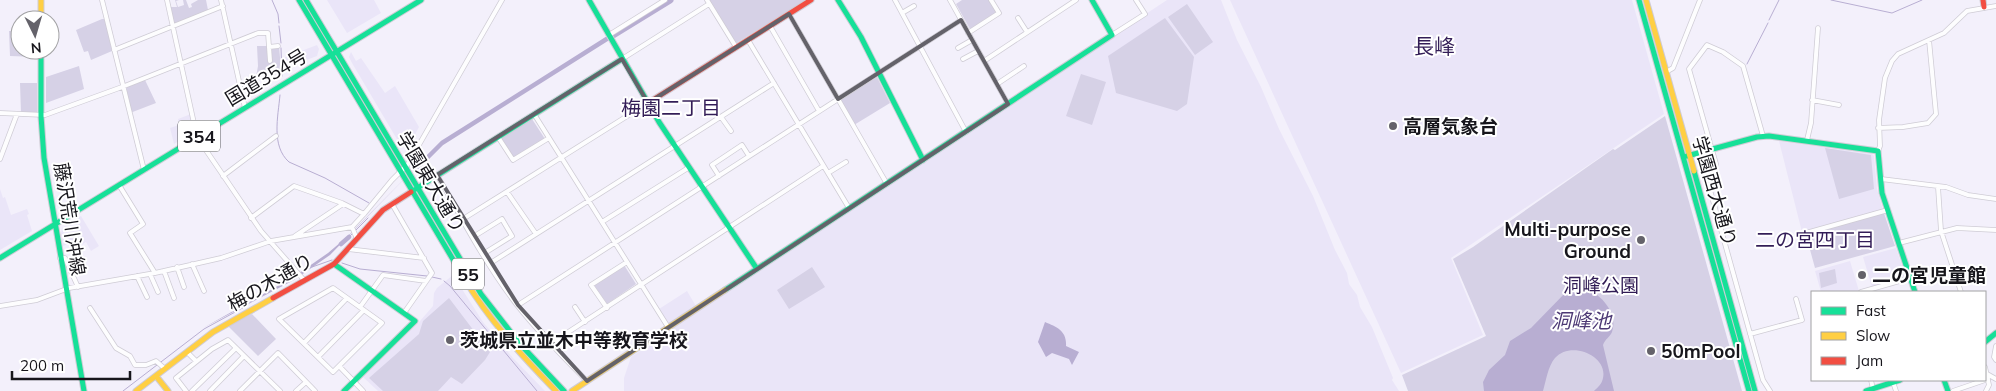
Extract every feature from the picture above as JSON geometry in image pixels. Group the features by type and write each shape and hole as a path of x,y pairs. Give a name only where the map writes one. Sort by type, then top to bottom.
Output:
{"main road":[{"name":"学園東大通り","path":"299,0 403,170"},
{"name":"学園東大通り","path":"306,0 337,52 459,272 486,313 515,349 556,391"},
{"name":"国道354号","path":"0,258 421,0"},
{"path":"589,0 674,146 757,269"},
{"path":"648,103 811,0"},
{"path":"838,0 861,37 923,160"},
{"path":"572,391 1112,35 1092,0"},
{"name":"学園西大通り","path":"1640,0 1755,391"},
{"name":"学園西大通り","path":"1646,0 1749,391"},
{"path":"1983,0 1984,7"},
{"name":"梅の木通り","path":"136,391 213,332 301,277 334,264 348,249 354,232 383,210 622,59"},
{"name":"藤沢荒川沖線","path":"41,60 41,116 44,158 84,391"},
{"path":"1686,157 1763,136 1807,140 1878,151 1882,193 1914,291"},
{"name":"学園東大通り","path":"414,190 466,272 497,316 528,354 564,391"},
{"path":"334,264 415,321 344,391"},
{"path":"156,376 168,391"},
{"path":"1866,391 1896,381"}],"street":[{"path":"41,1 47,0"},
{"path":"102,0 144,170"},
{"path":"167,0 197,137 261,232 301,277"},
{"path":"222,0 245,108"},
{"path":"0,306 37,300 78,287 155,273 235,254 270,241 354,232 364,214 403,170 502,0"},
{"path":"610,36 665,0"},
{"path":"895,0 966,132"},
{"path":"950,0 1008,104"},
{"path":"968,33 999,13 991,0"},
{"path":"984,61 1076,0"},
{"path":"1112,35 1145,14 1136,0"},
{"path":"1666,72 1673,68 1700,0"},
{"path":"622,59 708,2 736,47"},
{"path":"114,50 223,6"},
{"path":"902,13 914,6"},
{"path":"1878,151 1880,146 1878,128 1885,78 1892,61 1898,54 1944,33 1968,11 1996,6"},
{"path":"789,14 887,184"},
{"path":"1018,18 1027,32"},
{"path":"518,305 961,20"},
{"path":"770,26 819,111"},
{"path":"1807,140 1818,28"},
{"path":"0,113 41,116 122,87 258,33 268,33 270,61"},
{"path":"748,40 849,208"},
{"path":"958,48 972,40"},
{"path":"1878,128 1928,124 1936,114 1929,40"},
{"path":"1763,136 1743,66 1723,52 1707,45 1690,69 1716,168 1710,186 1711,194 1763,380 1770,391"},
{"path":"269,47 278,46"},
{"path":"963,59 978,51"},
{"path":"996,84 1024,66"},
{"path":"489,264 774,83"},
{"path":"1812,100 1839,105"},
{"path":"462,220 648,103"},
{"path":"0,159 17,114"},
{"path":"534,114 668,327"},
{"path":"721,117 730,131"},
{"path":"223,176 276,136"},
{"path":"498,137 512,160 549,138"},
{"path":"719,176 712,165 742,145 749,156"},
{"path":"828,173 846,162"},
{"path":"550,344 823,166"},
{"path":"602,222 688,168"},
{"path":"437,175 489,264 518,305 550,344 587,381"},
{"path":"1881,178 1946,187 1968,195 1996,199"},
{"path":"119,185 143,224 130,232 155,273"},
{"path":"251,218 294,186 344,204 364,214"},
{"path":"1938,187 1941,231 1961,291"},
{"path":"507,192 536,234"},
{"path":"294,237 344,204"},
{"path":"392,204 432,273 404,313"},
{"path":"1806,234 1888,210"},
{"path":"473,237 502,219 512,236 483,254"},
{"path":"1899,243 1957,228 1996,230"},
{"path":"348,249 424,258"},
{"path":"60,258 65,258 78,287"},
{"path":"607,308 591,285 627,262"},
{"path":"192,264 204,291"},
{"path":"177,267 184,287"},
{"path":"164,271 174,298"},
{"path":"150,274 158,292"},
{"path":"360,307 383,275 426,281"},
{"path":"137,276 147,297"},
{"path":"1864,291 1910,278"},
{"path":"333,288 360,307 382,323 333,372 279,319 333,288"},
{"path":"304,343 347,298"},
{"path":"1750,334 1802,320 1796,299"},
{"path":"575,307 585,322"},
{"path":"90,308 116,348 130,356 136,365 158,363 164,368"},
{"path":"318,357 364,310"},
{"path":"186,391 176,378 212,348 228,340 280,391"},
{"path":"1996,346 1994,357 1996,360"},
{"path":"192,391 236,348"},
{"path":"187,352 196,361"},
{"path":"242,390 278,354 315,391"},
{"path":"210,391 244,356"},
{"path":"338,366 363,391"},
{"path":"1986,370 1989,385 1986,391"},
{"path":"1987,374 1996,379"},
{"path":"1871,381 1873,389"},
{"path":"1953,391 1982,381"},
{"path":"296,391 306,382"},
{"path":"1893,382 1896,391"}],"highlighted area":[{"path":"789,14 838,99 961,20 1008,104 587,381 518,305 437,175 622,59 648,103"}],"shaded area":[{"path":"327,0 374,0 381,13 347,33"},
{"path":"1167,0 1221,0 1237,40 1313,196 1335,250 1347,273 1349,284 1357,295 1360,307 1372,327 1393,378 1392,380 1399,391 624,391 624,378 631,357"},
{"path":"1230,0 1632,0 1664,114 1451,258 1483,335 1401,373"},
{"path":"317,45 319,49 317,56 285,68 283,58"},
{"path":"351,52 356,61 361,58 385,93 395,86 419,127 412,140 401,146 352,63 349,57"},
{"path":"191,114 194,131 174,144 170,128 179,125 178,119"},
{"path":"1779,141 1872,154 1874,156 1877,189 1883,210 1802,232"},
{"path":"0,189 11,215 27,209 32,231 0,250"},
{"path":"81,216 99,246 91,251 86,242 75,249 70,243 63,246 62,228"},
{"path":"1896,248 1906,278 1872,287 1863,257"},
{"path":"1850,261 1859,291 1821,291 1815,271"},
{"name":"茨城県立並木中等教育学校","path":"453,275 483,322 513,358 545,391 378,391 363,377 420,321 433,306 434,293 437,288"},
{"path":"687,291 696,306 669,324 659,309"}],"green space":[{"path":"169,0 171,7 177,7 175,0 179,0 176,1 178,7 184,5 183,0 186,0 189,8 192,7 191,4 198,0 206,0 208,10 174,25"},
{"path":"709,0 807,0 736,43"},
{"path":"962,0 989,0 997,13 970,29 956,4"},
{"path":"1187,4 1213,42 1195,55 1168,17"},
{"path":"1165,18 1194,57 1187,104 1177,111 1116,93 1108,56"},
{"path":"105,19 112,51 91,60 88,51 84,52 76,30"},
{"path":"257,46 279,46 281,69 256,77 258,66"},
{"path":"79,66 84,89 46,103 46,77"},
{"path":"1081,74 1106,82 1092,125 1066,116"},
{"path":"877,77 890,103 854,125 840,100"},
{"path":"145,80 156,103 130,113 125,87"},
{"path":"20,83 37,83 37,114 21,113"},
{"name":"洞峰公園","path":"1665,116 1742,391 1408,391 1402,375 1486,336 1453,259 1613,149 1615,150"},
{"path":"532,119 545,139 514,159 501,139"},
{"path":"1825,148 1871,155 1874,189 1839,199"},
{"path":"1884,213 1895,246 1815,268 1806,235"},
{"path":"624,265 636,284 607,304 594,285"},
{"path":"812,267 825,287 789,309 777,290"},
{"path":"1835,269 1837,283 1821,288 1819,273"},
{"path":"449,298 490,352 485,360 462,384 451,377 438,391 383,391 369,378 419,334 423,321"},
{"path":"252,314 276,339 258,356 228,326"}],"water":[{"path":"414,169 330,255 294,280 203,328 292,278 328,253 348,236"},
{"name":"洞峰池","path":"1580,287 1594,292 1610,310 1613,324 1612,332 1603,345 1614,391 1594,391 1601,384 1603,378 1603,370 1600,363 1587,353 1570,350 1562,353 1553,361 1543,391 1484,391 1483,382 1489,370 1505,355 1510,341 1531,328 1568,290"},
{"path":"1045,322 1063,333 1066,346 1079,352 1072,365 1069,359 1052,353 1046,357 1038,342"}],"waterway":[{"path":"272,0 278,14 279,23"},
{"path":"613,35 670,0"},
{"path":"1769,20 1779,0"},
{"path":"1831,0 1892,13 1922,0"},
{"path":"1747,64 1768,23"},
{"path":"279,26 281,43"},
{"path":"415,170 442,143 613,35"},
{"path":"281,48 282,76"},
{"path":"280,95 277,131 283,155 289,162 325,178 369,203"},
{"path":"349,237 368,218"},
{"path":"341,244 349,237"},
{"path":"312,267 332,260"},
{"path":"342,263 360,269 427,276"},
{"path":"432,277 441,279"},
{"path":"444,281 537,391"},
{"path":"123,391 204,329 248,305"}],"traffic: fast":[{"path":"299,0 464,278"},
{"path":"306,0 481,294 520,344 564,391"},
{"path":"0,258 421,0"},
{"path":"589,0 659,122 757,269"},
{"path":"838,0 861,37 923,160"},
{"path":"725,290 1112,35 1092,0"},
{"path":"1639,0 1749,391"},
{"path":"411,192 622,59"},
{"path":"41,60 41,116 44,158 84,391"},
{"path":"1687,156 1757,137 1769,136 1878,151 1882,193 1915,291"},
{"path":"1694,171 1755,391"},
{"path":"334,264 415,321 344,391"},
{"path":"1986,341 1996,333"},
{"path":"1866,391 1897,381"},
{"path":"1944,381 1948,391"}],"traffic: slow":[{"path":"41,0 41,10"},
{"path":"1646,0 1694,171"},
{"path":"464,278 484,308 507,337 556,391"},
{"path":"572,391 725,290"},
{"path":"136,391 213,332 273,298"},
{"path":"156,376 168,391"}],"traffic: jam":[{"path":"648,103 811,0"},
{"path":"1983,0 1984,7"},
{"path":"273,298 334,264 383,210 411,192"}],"place":[{"name":"高層気象台","path":"1393,126"},
{"name":"Multi-purpose Ground","path":"1641,240"},
{"name":"二の宮児童館","path":"1862,275"},
{"name":"茨城県立並木中等教育学校","path":"450,340"},
{"name":"50mPool","path":"1651,351"}],"district":[{"name":"長峰","path":"1434,46"},
{"name":"梅園二丁目","path":"671,107"},
{"name":"二の宮四丁目","path":"1815,239"}]}
